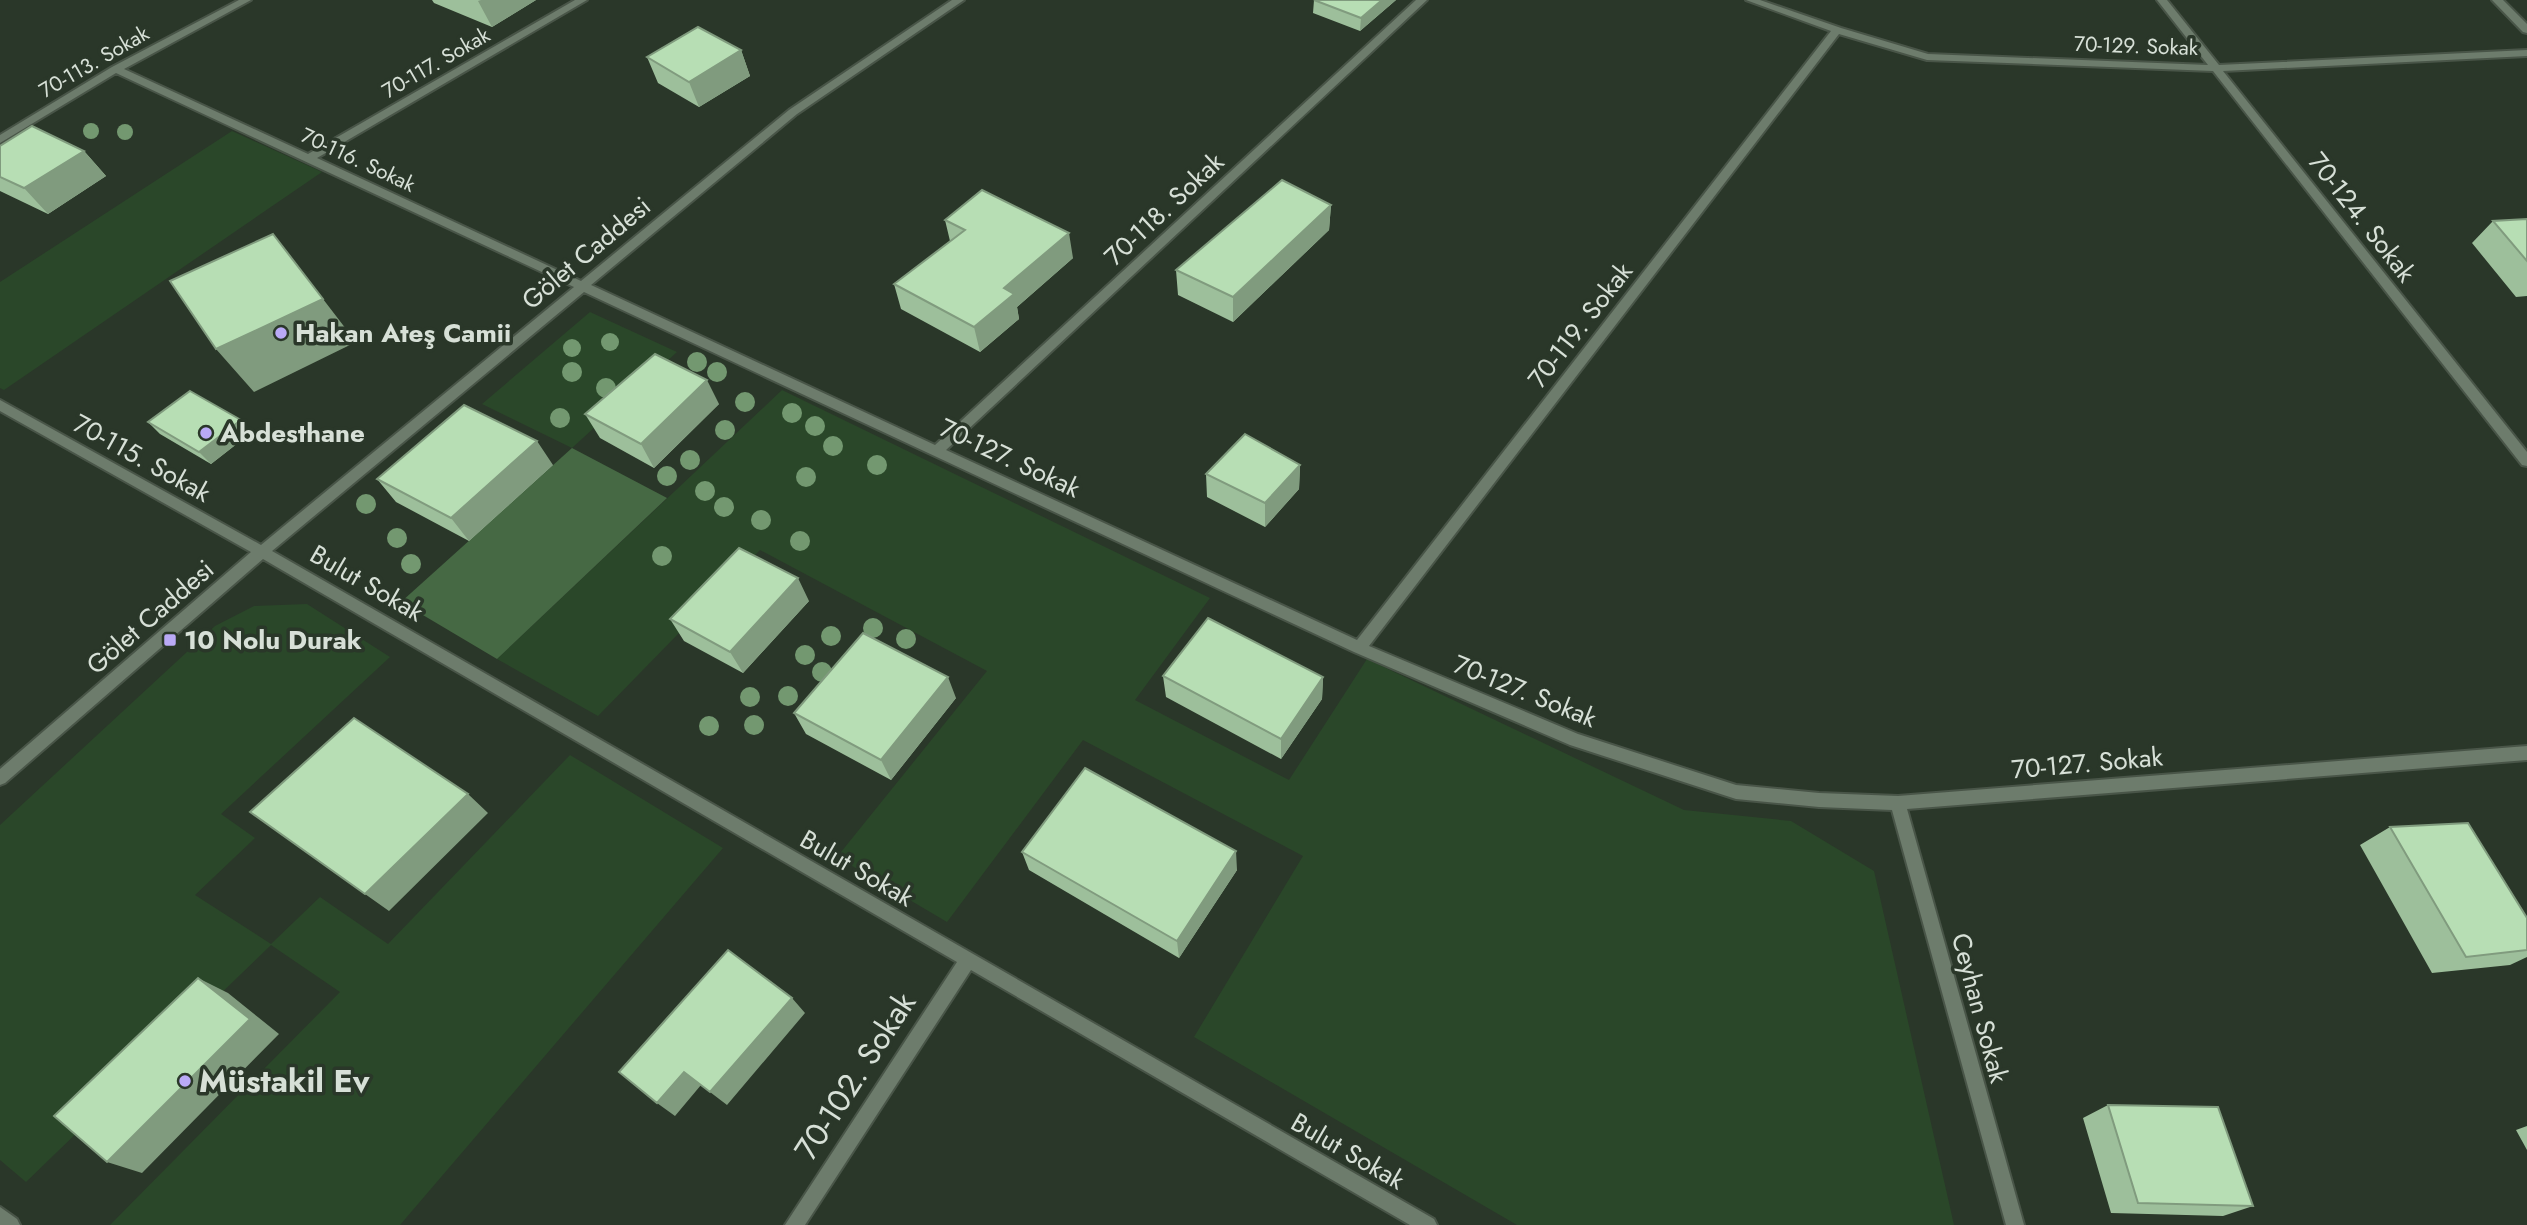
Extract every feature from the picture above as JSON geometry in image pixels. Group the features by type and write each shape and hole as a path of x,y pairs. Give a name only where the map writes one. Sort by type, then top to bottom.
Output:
{"street":[{"name":"70-113. Sokak","path":"0,140 116,69 246,0"},
{"name":"70-117. Sokak","path":"309,158 582,0"},
{"name":"Gölet Caddesi","path":"0,778 263,550 793,111 959,0"},
{"name":"70-118. Sokak","path":"936,450 1422,0"},
{"name":"70-129. Sokak","path":"1751,0 1927,57 2216,68 2527,53"},
{"name":"70-124. Sokak","path":"2162,0 2527,461"},
{"path":"2497,0 2527,30"},
{"name":"70-119. Sokak","path":"1359,648 1837,30"},
{"name":"70-116. Sokak","path":"116,69 583,286"},
{"name":"70-127. Sokak","path":"583,286 1359,648 1574,740 1736,792 1819,800 1898,803 2527,753"},
{"name":"70-115. Sokak","path":"0,405 263,550"},
{"name":"Bulut Sokak","path":"263,550 967,961 1428,1225"},
{"name":"Ceyhan Sokak","path":"1898,803 2015,1225"},
{"name":"70-102. Sokak","path":"794,1225 967,961"},
{"path":"0,1216 11,1225"}],"green space":[{"path":"232,131 322,172 4,390 0,388 0,282"},
{"path":"590,312 677,352 572,448 482,404"},
{"path":"782,390 1210,598 1135,700 1289,780 1367,659 1684,810 1791,821 1874,871 1954,1225 1517,1225 1194,1037 1303,856 1083,740 947,922 837,857 987,671 760,550 598,716 497,659"},
{"path":"572,448 667,498 497,659 401,602"},
{"path":"307,604 390,657 221,814 255,838 195,895 271,944 320,897 388,944 570,755 723,848 400,1225 110,1225 340,992 271,945 26,1182 0,1160 0,825 215,626 254,606"}],"building":[{"path":"1314,0 1382,0 1361,18"},
{"path":"698,27 741,50 689,82 647,57"},
{"path":"32,126 84,151 24,188 0,177 0,146"},
{"path":"1282,180 1331,205 1233,297 1176,270"},
{"path":"982,190 1069,233 1004,288 1014,294 974,327 894,284 965,230 945,220"},
{"path":"2527,219 2527,261 2493,221"},
{"path":"273,234 323,299 216,349 170,281"},
{"path":"655,354 707,380 641,444 585,414"},
{"name":"Abdesthane","path":"190,391 241,420 199,452 148,422"},
{"path":"464,405 537,441 451,518 377,479"},
{"path":"1245,434 1300,465 1265,503 1206,474"},
{"path":"739,548 798,578 730,652 670,619"},
{"path":"1208,618 1323,677 1281,739 1163,676"},
{"path":"863,633 948,677 881,760 794,713"},
{"path":"354,718 468,794 365,894 250,812"},
{"path":"1085,768 1236,851 1177,941 1022,852"},
{"path":"2468,823 2527,918 2527,950 2466,957 2390,827"},
{"path":"728,950 792,998 710,1092 684,1072 657,1103 619,1072"},
{"path":"198,978 250,1019 107,1162 54,1116"},
{"path":"2108,1105 2218,1107 2253,1206 2138,1203"}],"place":[{"name":"Hakan Ateş Camii","path":"281,333"},
{"name":"Abdesthane","path":"206,433"},
{"name":"10 Nolu Durak","path":"170,640"},
{"name":"Müstakil Ev","path":"185,1081"}]}
